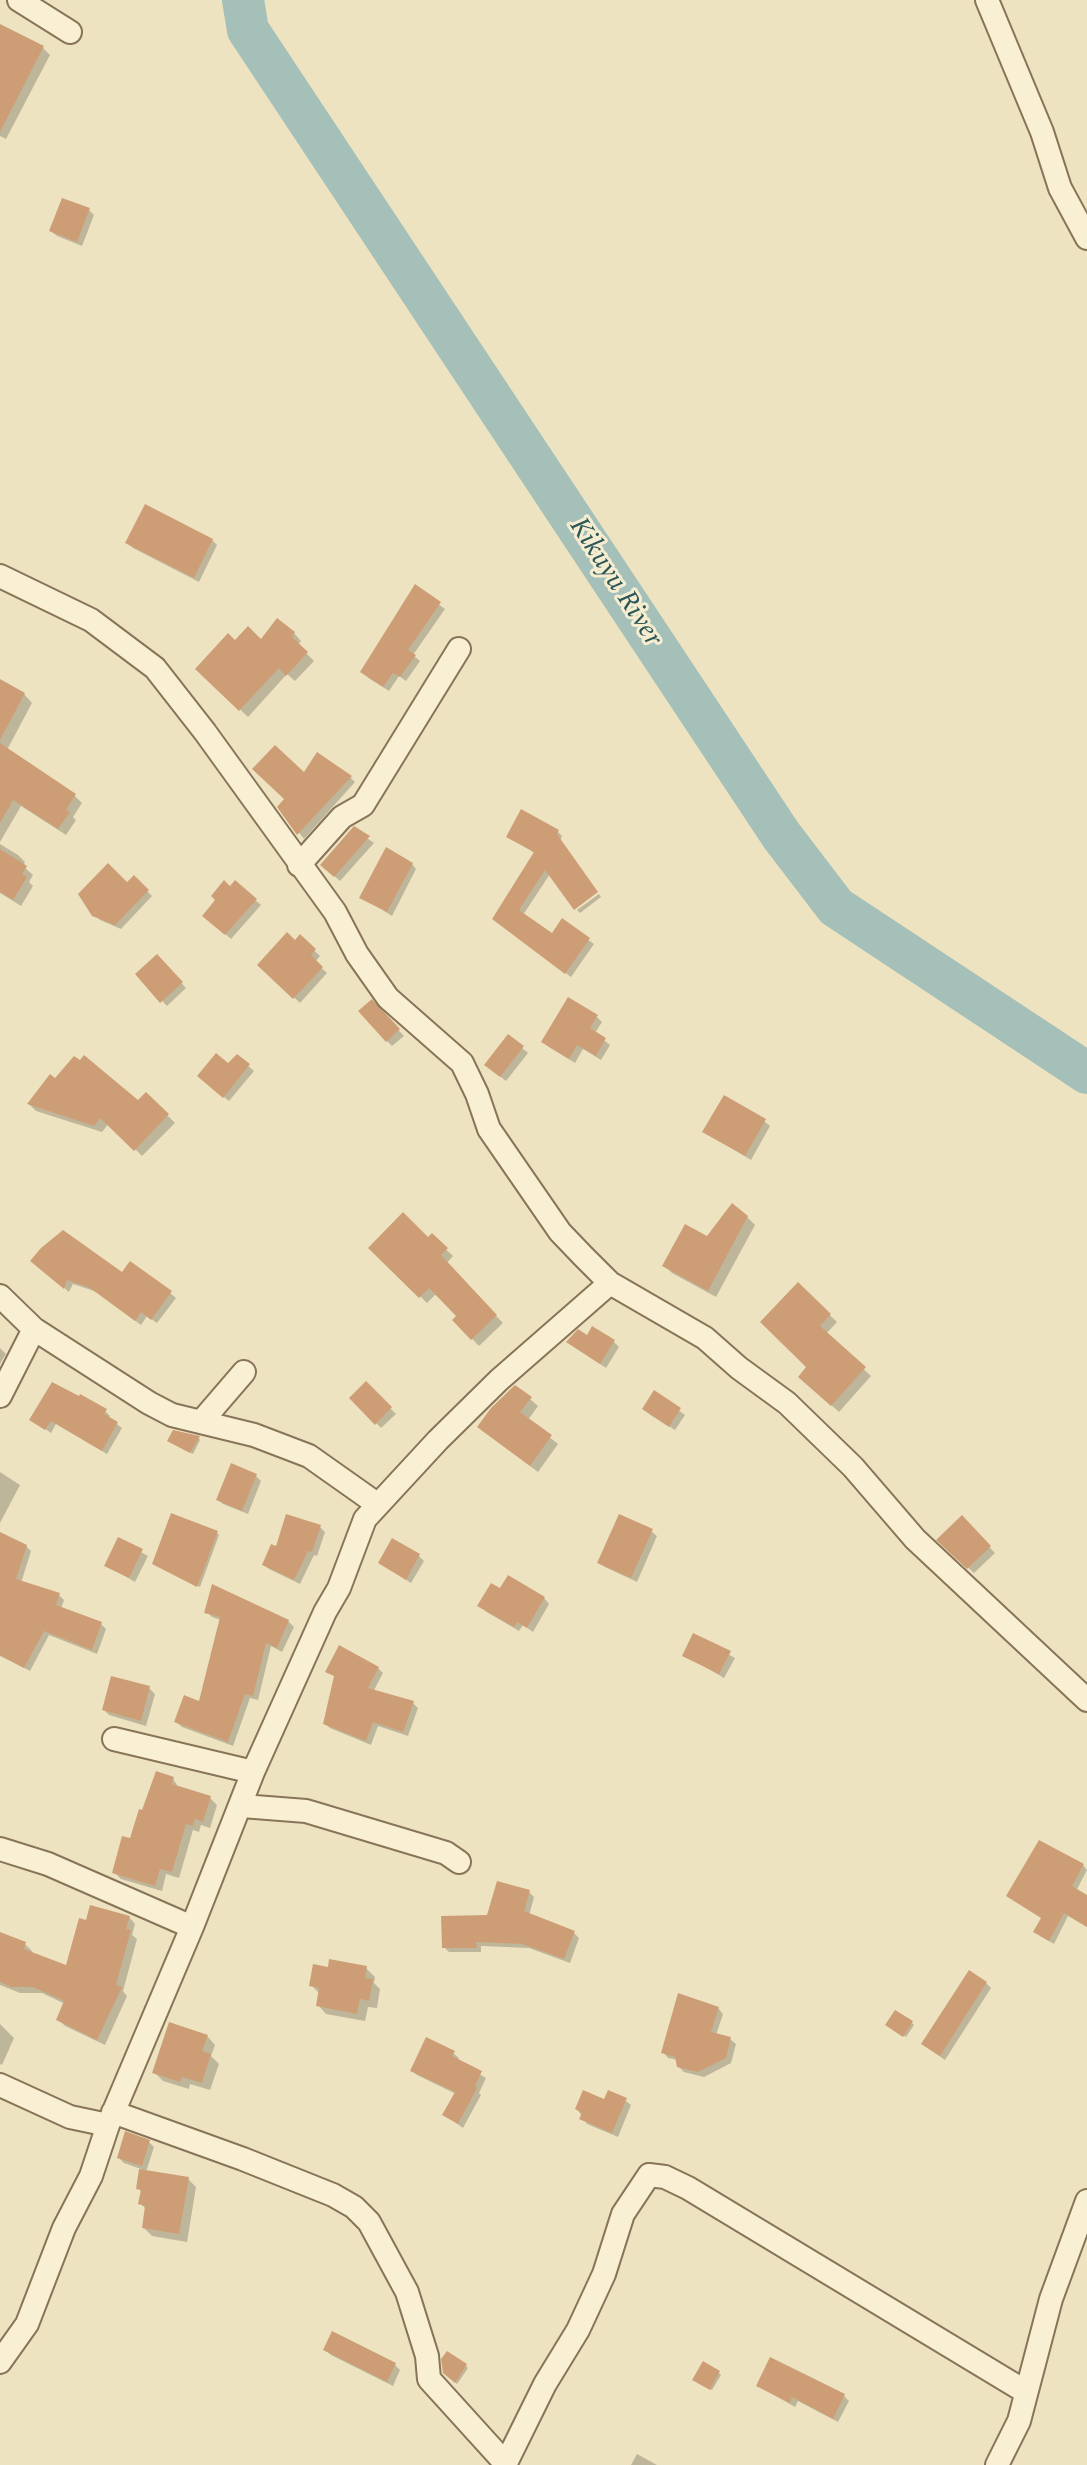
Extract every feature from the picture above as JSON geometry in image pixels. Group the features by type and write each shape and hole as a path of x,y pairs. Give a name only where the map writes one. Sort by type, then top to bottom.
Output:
{"street":[{"path":"19,0 70,32"},
{"path":"989,1 1042,132 1060,188 1087,238"},
{"path":"0,576 91,620 155,668 335,912 357,954 388,998 462,1063 489,1129 560,1232 610,1283 705,1338 787,1403 853,1467 915,1539 1087,1700"},
{"path":"299,865 342,817 363,805 459,649"},
{"path":"0,2362 27,2324 64,2228 91,2176 110,2118 192,1927 253,1772 325,1612 339,1588 365,1519 499,1380 610,1283"},
{"path":"0,1296 34,1329 149,1403 172,1415 254,1435 309,1456 377,1504"},
{"path":"0,1396 34,1329"},
{"path":"201,1422 244,1372"},
{"path":"114,1739 253,1772"},
{"path":"242,1806 306,1811 446,1853 459,1862"},
{"path":"0,1849 48,1864 192,1927"},
{"path":"0,2085 70,2117 110,2118 243,2159 333,2195 354,2207 369,2222 407,2292 427,2356 429,2379 506,2464 545,2384 578,2330 604,2274 623,2214 649,2175 665,2177 688,2188 1026,2392"},
{"path":"997,2465 1019,2421 1051,2299 1087,2201"}],"building":[{"path":"0,24 44,46 0,132"},
{"path":"62,198 90,208 77,242 49,231"},
{"path":"145,504 213,539 194,578 125,543"},
{"path":"415,584 441,602 408,650 416,655 400,677 393,673 383,687 360,672"},
{"path":"277,618 295,632 292,637 308,652 286,676 279,668 239,711 195,669 228,633 235,640 248,626 261,639"},
{"path":"0,679 25,693 0,740"},
{"path":"0,743 76,794 66,810 70,812 58,829 13,800 0,823"},
{"path":"275,745 304,772 317,752 352,776 297,835 277,807 284,799 252,769"},
{"path":"521,809 559,830 557,834 598,892 574,910 545,870 519,910 552,933 562,918 590,938 565,974 492,919 534,852 506,837"},
{"path":"354,826 370,836 334,877 320,865"},
{"path":"386,847 413,863 387,912 359,898"},
{"path":"0,849 27,866 22,874 27,877 13,900 0,892"},
{"path":"108,863 127,882 134,875 149,890 115,925 92,916 78,894"},
{"path":"224,880 230,886 235,880 257,899 225,935 202,916 215,900 211,896"},
{"path":"287,932 295,940 300,934 316,949 311,955 323,967 293,999 257,965"},
{"path":"157,954 183,982 160,1003 135,974"},
{"path":"568,997 598,1015 590,1028 606,1038 596,1056 577,1045 569,1059 541,1042"},
{"path":"372,999 400,1029 386,1042 358,1011"},
{"path":"508,1034 524,1046 500,1077 484,1065"},
{"path":"216,1053 228,1063 237,1054 250,1064 223,1098 197,1076"},
{"path":"84,1055 138,1100 146,1092 169,1114 134,1151 100,1118 94,1126 27,1104 50,1074 55,1078 74,1056 80,1060"},
{"path":"724,1095 766,1119 745,1156 702,1132"},
{"path":"732,1203 748,1216 708,1291 662,1266 685,1224 707,1236"},
{"path":"403,1212 428,1237 432,1233 448,1248 441,1255 497,1315 471,1340 452,1320 456,1316 429,1288 419,1298 368,1248"},
{"path":"63,1230 122,1272 130,1261 172,1291 151,1320 141,1312 135,1321 90,1288 67,1280 64,1289 30,1261"},
{"path":"798,1282 831,1314 820,1326 866,1367 831,1406 798,1377 806,1367 760,1322"},
{"path":"592,1326 615,1340 600,1364 566,1342 578,1329 587,1335"},
{"path":"366,1381 392,1407 375,1425 349,1398"},
{"path":"52,1382 107,1409 104,1414 118,1422 102,1451 51,1421 45,1430 29,1420"},
{"path":"515,1385 532,1397 520,1412 552,1435 530,1466 477,1427"},
{"path":"654,1390 681,1408 669,1427 642,1409"},
{"path":"173,1430 200,1436 190,1453 167,1441"},
{"path":"231,1463 257,1474 242,1511 216,1500"},
{"path":"171,1513 218,1531 197,1587 152,1564"},
{"path":"286,1514 321,1525 312,1552 308,1551 294,1580 262,1565 271,1544 276,1546"},
{"path":"619,1514 653,1529 631,1578 597,1563"},
{"path":"962,1515 991,1546 967,1569 936,1540"},
{"path":"0,1532 27,1545 16,1579 60,1593 56,1605 102,1622 92,1650 44,1631 24,1668 0,1655"},
{"path":"118,1537 143,1549 129,1578 104,1566"},
{"path":"392,1538 420,1554 406,1580 378,1563"},
{"path":"508,1575 545,1597 527,1628 517,1622 514,1627 477,1606 491,1583 500,1588"},
{"path":"212,1584 289,1620 277,1648 266,1643 253,1696 245,1694 228,1742 174,1722 184,1695 199,1701 220,1617 204,1613"},
{"path":"693,1633 731,1651 719,1674 682,1656"},
{"path":"339,1645 379,1667 368,1688 414,1701 403,1732 373,1722 366,1741 323,1724 334,1676 325,1672"},
{"path":"111,1676 150,1686 141,1721 102,1710"},
{"path":"156,1771 174,1777 172,1784 211,1796 203,1822 195,1819 193,1826 186,1824 172,1872 160,1869 155,1886 112,1873 122,1836 130,1838"},
{"path":"1039,1840 1084,1864 1072,1886 1087,1895 1087,1927 1064,1913 1049,1941 1033,1932 1041,1918 1006,1896"},
{"path":"497,1881 530,1890 524,1911 575,1931 564,1959 522,1944 476,1942 477,1948 442,1948 441,1916 487,1915"},
{"path":"90,1905 130,1916 126,1929 131,1930 116,1985 122,1987 97,2040 56,2020 64,2001 33,1987 11,1987 0,1982 0,1932 26,1942 24,1949 66,1965 79,1918 86,1920"},
{"path":"329,1959 367,1966 365,1978 373,1979 369,2001 360,1999 357,2014 316,2006 319,1988 309,1986 313,1964 328,1967"},
{"path":"969,1970 987,1982 940,2056 921,2044"},
{"path":"678,1993 719,2007 711,2032 731,2037 726,2058 698,2072 677,2067 675,2057 661,2053"},
{"path":"895,2010 913,2021 903,2037 885,2025"},
{"path":"169,2022 208,2035 202,2051 211,2054 202,2083 182,2077 180,2082 152,2073"},
{"path":"426,2037 455,2051 452,2056 482,2071 475,2086 477,2088 458,2124 442,2115 455,2092 410,2071"},
{"path":"583,2090 604,2099 608,2090 627,2098 612,2133 579,2119 582,2113 575,2109"},
{"path":"125,2131 150,2140 142,2166 117,2158"},
{"path":"139,2169 189,2177 179,2234 142,2228 145,2206 138,2204 141,2190 136,2189"},
{"path":"332,2331 396,2363 387,2382 323,2350"},
{"path":"447,2351 467,2364 455,2383 443,2373 441,2359"},
{"path":"770,2357 845,2394 833,2419 792,2397 790,2403 756,2386"},
{"path":"703,2361 720,2371 710,2390 692,2380"}],"waterway":[{"name":"Kikuyu River","path":"243,0 248,30 781,835 836,907 1087,1073"}]}
